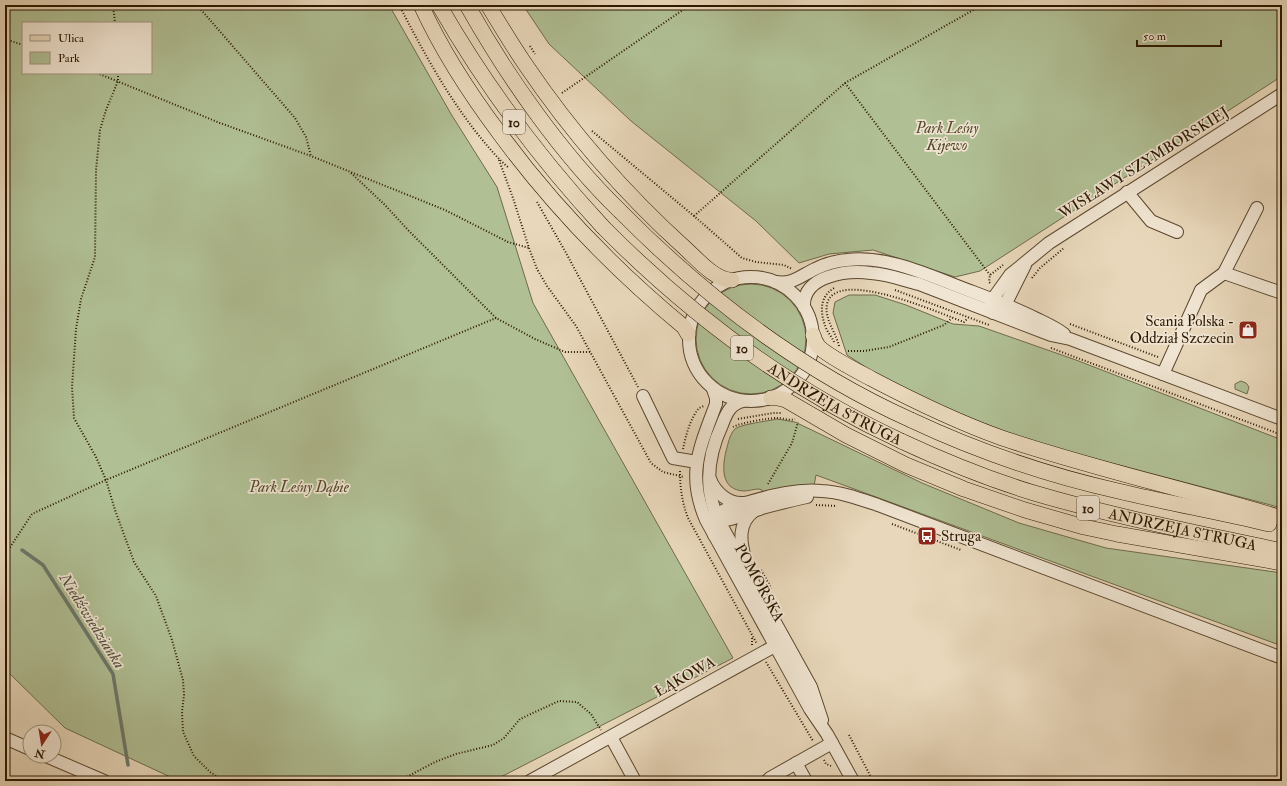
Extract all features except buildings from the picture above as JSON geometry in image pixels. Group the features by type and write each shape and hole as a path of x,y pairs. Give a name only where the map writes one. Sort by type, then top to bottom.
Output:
{"main road":[{"path":"421,5 443,48 464,83 482,110 531,174 572,222 608,260 641,291 684,327 688,334"},
{"name":"ANDRZEJA STRUGA","path":"439,5 487,83 514,122 549,167 603,227 628,253 672,293 708,322 747,351 805,389 851,416 901,441 964,468 1040,494 1088,508 1282,551"},
{"name":"ANDRZEJA STRUGA","path":"467,5 503,64 536,112 570,156 620,211 687,275 750,324 825,374 882,406 954,439 1000,457 1070,479 1117,491 1282,527"},
{"path":"488,5 524,63 546,94 615,179 643,208 702,263 717,275 725,279 732,280"},
{"path":"813,335 818,346 823,351 857,371 944,415 981,430 1074,460 1282,518"},
{"path":"772,398 786,400 846,434 906,465 964,489 1025,510 1084,527 1117,534 1282,563"}],"street":[{"name":"WISŁAWY SZYMBORSKIEJ","path":"992,300 1010,275 1049,243 1282,94"},
{"path":"1127,192 1151,221 1177,232"},
{"path":"1165,369 1201,290 1224,273 1257,208"},
{"path":"775,282 787,283 822,266 838,261 853,259 872,260 904,267 1005,305 1057,328 1070,339"},
{"name":"WISŁAWY SZYMBORSKIEJ","path":"1005,305 1026,262"},
{"path":"804,307 805,295 809,289 816,282 825,278 838,274 859,272 896,277 919,284 1051,335 1070,339 1165,369 1282,419"},
{"path":"1224,273 1282,293"},
{"path":"752,277 764,278 775,282 791,292 804,307 810,322 813,335 811,356 802,374 789,388 772,398 757,401 743,401 730,398 713,389 702,378 694,365 690,354 688,334 693,315 701,302 715,288 732,280 752,277"},
{"path":"992,300 991,306 993,313"},
{"path":"993,313 1000,310 1005,305"},
{"name":"POMORSKA","path":"713,389 716,404 702,440 697,462 697,491 702,510 714,535 780,644 812,691 830,739 851,777"},
{"path":"643,396 673,458 697,462"},
{"name":"POMORSKA","path":"743,401 733,405 726,415 712,449 709,475 711,495 717,519 754,586 780,644"},
{"path":"709,475 714,487 725,498 737,503 751,506"},
{"path":"717,519 730,519 751,506 775,495 799,491 834,492 878,505 1282,658"},
{"name":"POMORSKA","path":"751,506 740,535 741,546 754,586"},
{"name":"POMORSKA","path":"702,510 708,517 717,519"},
{"name":"POMORSKA","path":"714,535 713,528 717,519"},
{"name":"ŁĄKOWA","path":"530,781 780,644"},
{"path":"5,738 22,745"},
{"path":"609,738 635,781"},
{"path":"767,781 818,751 830,739"},
{"path":"62,763 104,781"},
{"path":"796,763 806,781"}],"path":[{"path":"113,5 115,22"},
{"path":"197,5 295,118 306,137 311,156"},
{"path":"399,5 428,60 464,117 498,160 509,168"},
{"path":"565,99 562,94 690,5"},
{"path":"694,216 845,83 982,5"},
{"path":"5,39 22,45"},
{"path":"528,42 536,55"},
{"path":"100,74 220,123 311,156 445,210 508,242 528,248"},
{"path":"118,74 118,81 106,110 100,130 96,170 95,257 81,299 76,329 72,386 74,418 96,457 106,480 134,562 156,596 172,640 183,680 183,732 194,756 210,772 224,781"},
{"path":"845,83 990,275"},
{"path":"589,128 742,258 756,262 784,265 793,269 800,277"},
{"path":"498,160 513,198 528,248 537,270 564,309 590,352 652,463 663,472 686,477"},
{"path":"350,172 385,205 496,318 535,339 565,352 590,352"},
{"path":"537,202 643,396"},
{"path":"1029,281 1040,268 1068,246"},
{"path":"5,555 32,514 106,480 496,318"},
{"path":"843,351 864,351 889,347 939,327 947,323 952,318"},
{"path":"1067,323 1160,358 1165,369"},
{"path":"771,486 767,487 792,443 798,418"},
{"path":"811,505 841,506"},
{"path":"890,523 961,550"},
{"path":"758,567 769,584 771,590"},
{"path":"768,666 826,764 851,777"},
{"path":"399,781 434,762 449,756 493,745 504,738 520,719 559,701 577,702 591,714 609,738"},
{"path":"848,735 873,781"}],"green space":[{"name":"Park Leśny Dąbie","path":"5,5 389,5 451,114 497,187 533,303 733,658 493,781 179,781 65,728 5,669"},
{"name":"Park Leśny Kijewo","path":"523,5 1282,5 1282,76 980,271 955,277 873,250 829,254 799,263 756,221 631,121 549,44"},
{"path":"751,284 772,288 782,293 790,300 797,308 802,318 806,339 802,360 797,370 790,378 782,385 772,390 751,394 730,390 720,385 712,378 705,370 700,360 696,339 700,318 705,308 712,300 720,293 730,288"},
{"path":"849,295 875,295 906,305 953,324 979,326 1076,360 1282,440 1282,508 1051,447 1006,432 926,399 875,373 847,355 833,313 835,302"},
{"path":"1241,381 1246,383 1249,387 1247,394 1235,389 1235,384"},
{"path":"777,419 795,422 922,483 1019,523 1106,548 1282,573 1282,646 816,475 814,486 763,494 762,490 759,489 744,491 736,490 731,487 725,477 724,464 728,442 733,431 738,427"}],"waterway":[{"name":"Niedźwiedzianka","path":"22,550 43,565 113,674 128,765"}],"place":[{"name":"Scania Polska - Oddział Szczecin","path":"1248,330"},
{"name":"Struga","path":"927,536"}]}
